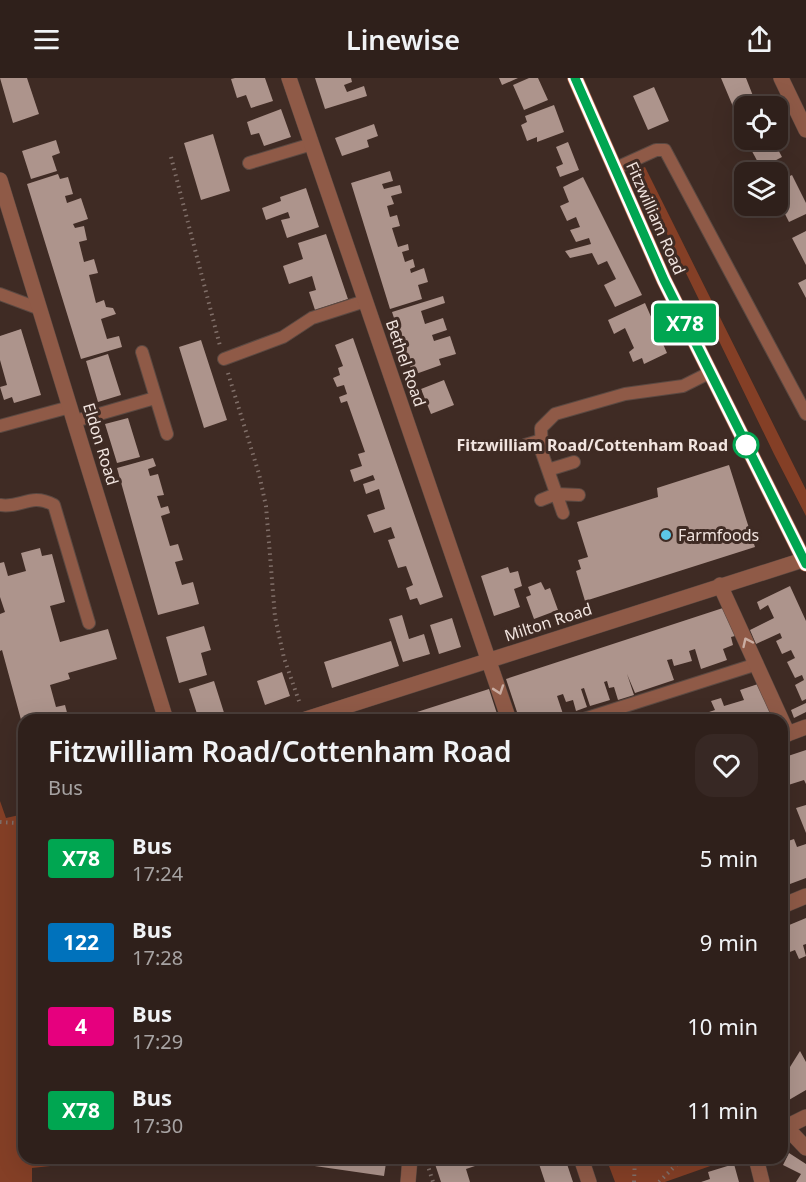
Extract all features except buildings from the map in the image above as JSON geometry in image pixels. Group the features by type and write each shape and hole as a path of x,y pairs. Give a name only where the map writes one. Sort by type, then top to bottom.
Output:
{"main road":[{"name":"Fitzwilliam Road","path":"575,78 664,280 805,561"}],"street":[{"name":"Bethel Road","path":"289,78 507,714"},
{"path":"781,78 806,130"},
{"name":"Eldon Road","path":"0,180 164,714"},
{"name":"Milton Road","path":"322,714 720,585 805,561"},
{"path":"720,585 757,664 777,714"},
{"path":"788,734 806,727"},
{"path":"788,904 806,896"},
{"path":"788,1126 806,1117"},
{"path":"788,1132 806,1148"},
{"path":"408,1182 410,1164"},
{"path":"583,1164 589,1182"},
{"path":"758,1164 762,1182"}],"lane":[{"path":"249,163 312,144"},
{"path":"615,169 656,150 665,150 806,414"},
{"path":"0,294 40,309"},
{"path":"224,359 283,337 312,318 365,301"},
{"path":"142,352 167,434"},
{"path":"563,513 542,453 541,428 555,414 625,394 682,386 709,373"},
{"path":"0,426 155,398"},
{"path":"525,444 542,440"},
{"path":"548,470 574,462"},
{"path":"541,500 556,494 579,495"},
{"path":"0,505 32,499 54,505 89,623"},
{"path":"600,714 757,664"}],"path":[{"path":"171,157 224,359 259,474 266,506 274,617 302,714"},
{"path":"0,822 18,822"},
{"path":"428,1164 433,1182"},
{"path":"634,1182 635,1164"},
{"path":"658,1182 677,1164"}],"shaded area":[{"path":"645,167 806,490 806,516 650,199 638,170"},
{"path":"0,801 6,818 18,815 18,1164 69,1164 32,1168 32,1182 0,1182"},
{"path":"608,1164 716,1164 665,1182 615,1182"}],"bus line":[{"name":"X78","path":"575,78 664,280 806,564"}],"place":[{"name":"Fitzwilliam Road/Cottenham Road","path":"746,445"},
{"name":"Farmfoods","path":"666,535"}]}
